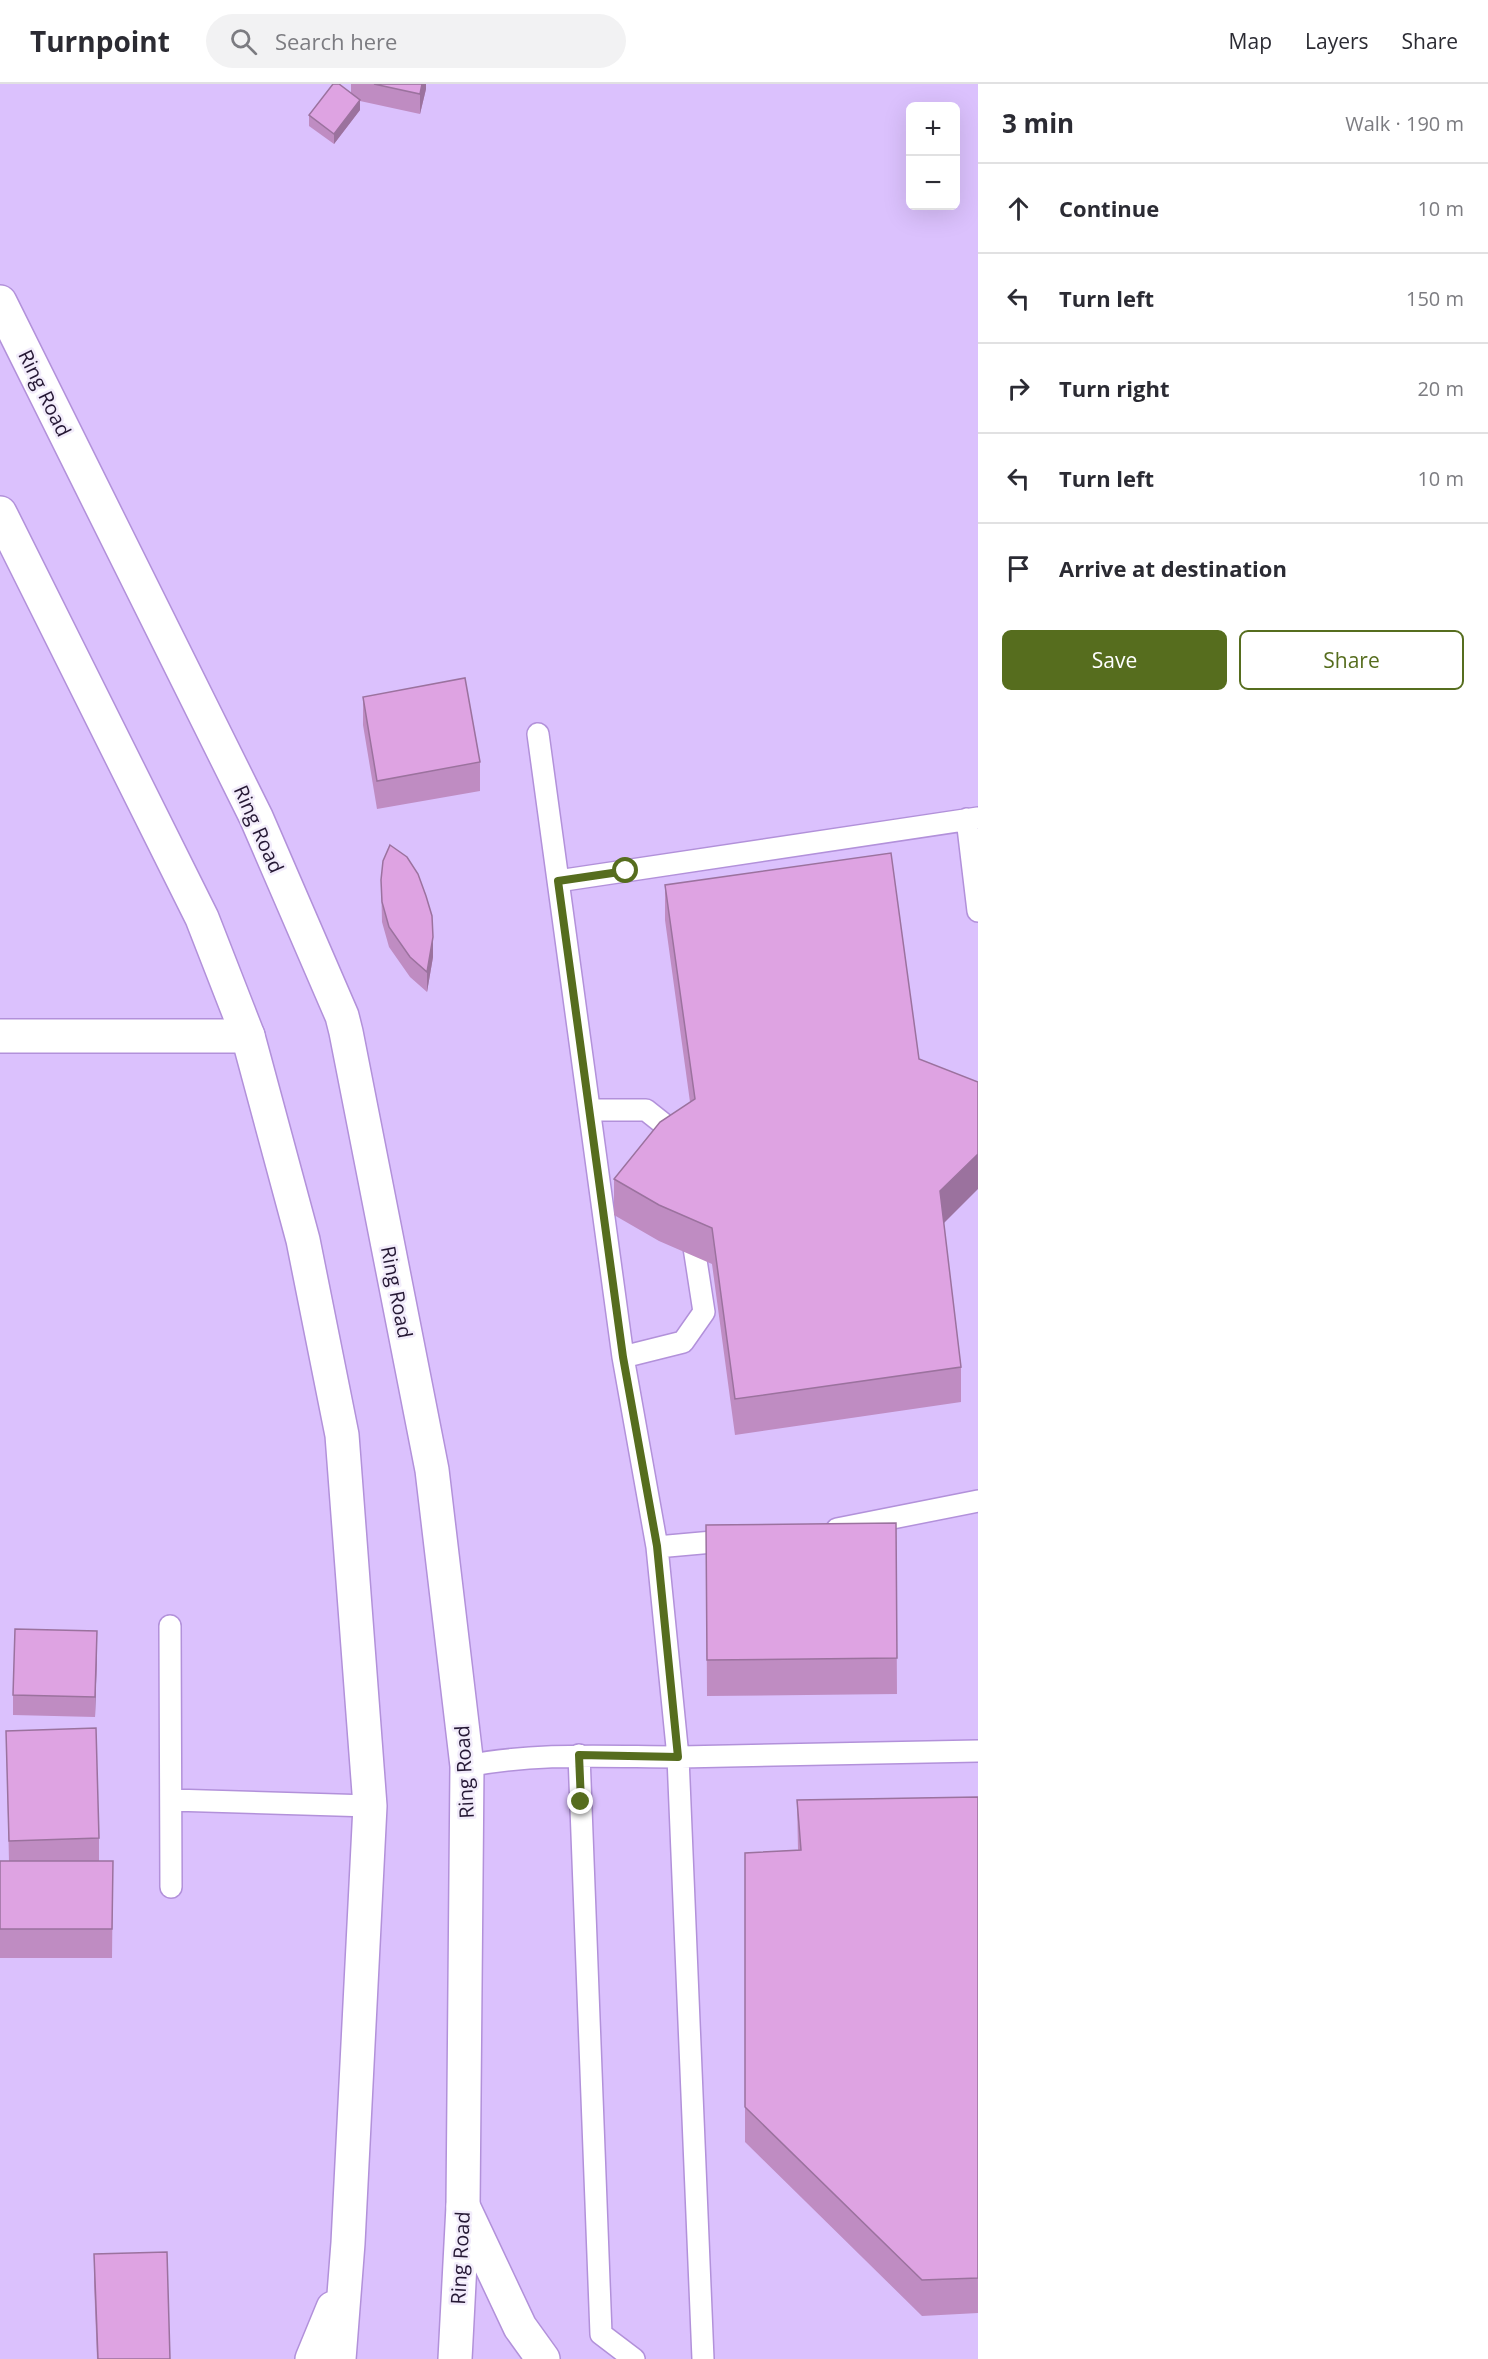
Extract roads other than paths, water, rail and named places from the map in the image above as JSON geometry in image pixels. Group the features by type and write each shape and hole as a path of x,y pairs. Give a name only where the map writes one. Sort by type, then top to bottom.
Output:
{"main road":[{"name":"Ring Road","path":"0,302 255,817 342,1016 432,1470 467,1767 463,2206 455,2359"},
{"path":"0,513 202,918 248,1036 303,1240 342,1435 370,1806 339,2359"},
{"path":"0,1036 248,1036"},
{"path":"463,2206 520,2327 543,2359"},
{"path":"312,2359 344,2281"}],"lane":[{"path":"538,734 623,1357 657,1546 678,1757 703,2359"},
{"path":"558,881 972,818 978,911"},
{"path":"590,1110 646,1110 675,1133 679,1155"},
{"path":"623,1357 683,1342 704,1312 688,1212"},
{"path":"822,1532 978,1501"},
{"path":"657,1546 752,1539"},
{"path":"170,1626 171,1887"},
{"path":"467,1767 497,1761 579,1755 678,1757 978,1751"},
{"path":"579,1755 601,2334 634,2359"},
{"path":"172,1800 370,1806"}]}
